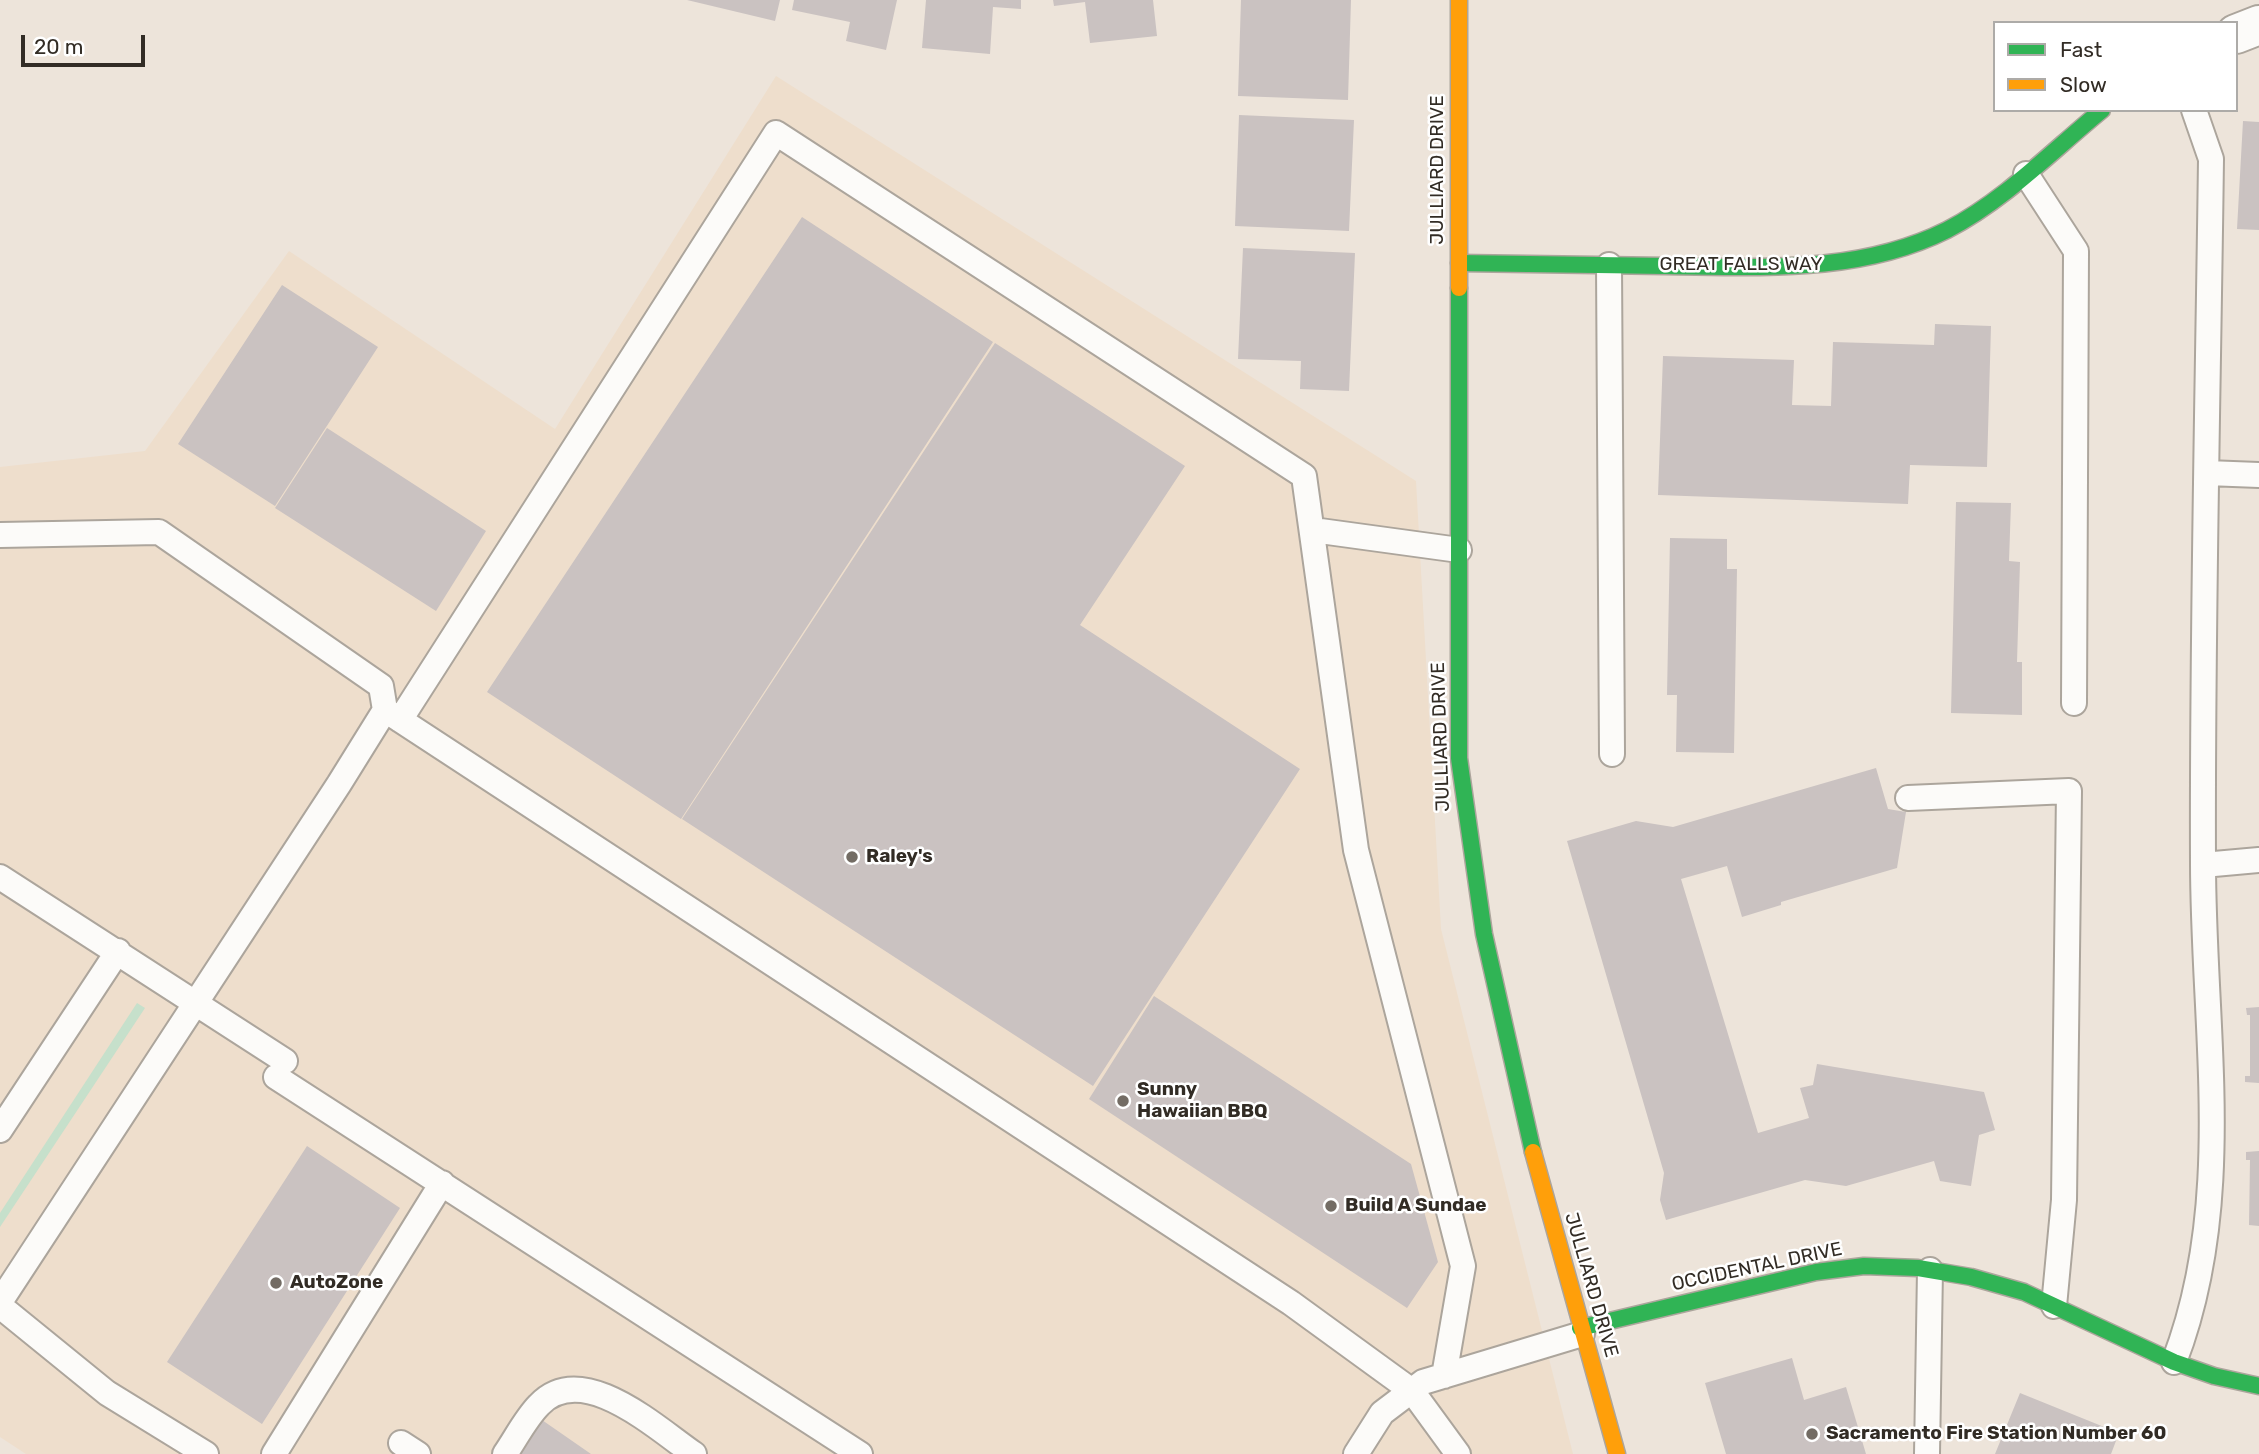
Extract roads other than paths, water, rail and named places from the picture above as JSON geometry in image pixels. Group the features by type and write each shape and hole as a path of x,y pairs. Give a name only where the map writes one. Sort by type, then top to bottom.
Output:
{"street":[{"name":"JULLIARD DRIVE","path":"1459,0 1459,758 1467,849 1479,915 1540,1181 1617,1454"},
{"path":"2238,33 2259,25"},
{"name":"GREAT FALLS WAY","path":"1459,263 1817,268 1878,257 1946,231 1999,198 2100,112"},
{"name":"OCCIDENTAL DRIVE","path":"1581,1331 1816,1272 1864,1266 1930,1270 1984,1280 2054,1306 2175,1362 2214,1376 2259,1386"}],"lane":[{"path":"2175,1362 2204,1258 2213,1177 2203,865 2211,159 2195,112"},
{"path":"206,1454 107,1393 0,1304 196,1003 392,715 776,133 1304,476 1356,850 1463,1266 1444,1376"},
{"path":"2026,174 2076,251 2074,703"},
{"path":"1609,265 1612,754"},
{"path":"2207,473 2259,475"},
{"path":"1313,530 1459,550"},
{"path":"0,535 159,532 381,686 392,715 1271,1289 1412,1391 1458,1454"},
{"path":"1908,797 2069,791 2064,1200 2054,1306"},
{"path":"2203,865 2259,860"},
{"path":"0,877 196,1003 281,1069 442,1184 860,1454"},
{"path":"0,1130 118,951"},
{"path":"274,1454 442,1184"},
{"path":"1927,1454 1930,1270"},
{"path":"1356,1454 1382,1413 1423,1382 1581,1331"},
{"path":"505,1454 539,1405 554,1393 579,1387 614,1400 694,1454"}],"place":[{"name":"Raley's","path":"852,857"},
{"name":"Sunny Hawaiian BBQ","path":"1123,1101"},
{"name":"Build A Sundae","path":"1331,1206"},
{"name":"AutoZone","path":"276,1283"},
{"name":"Sacramento Fire Station Number 60","path":"1812,1434"}]}
